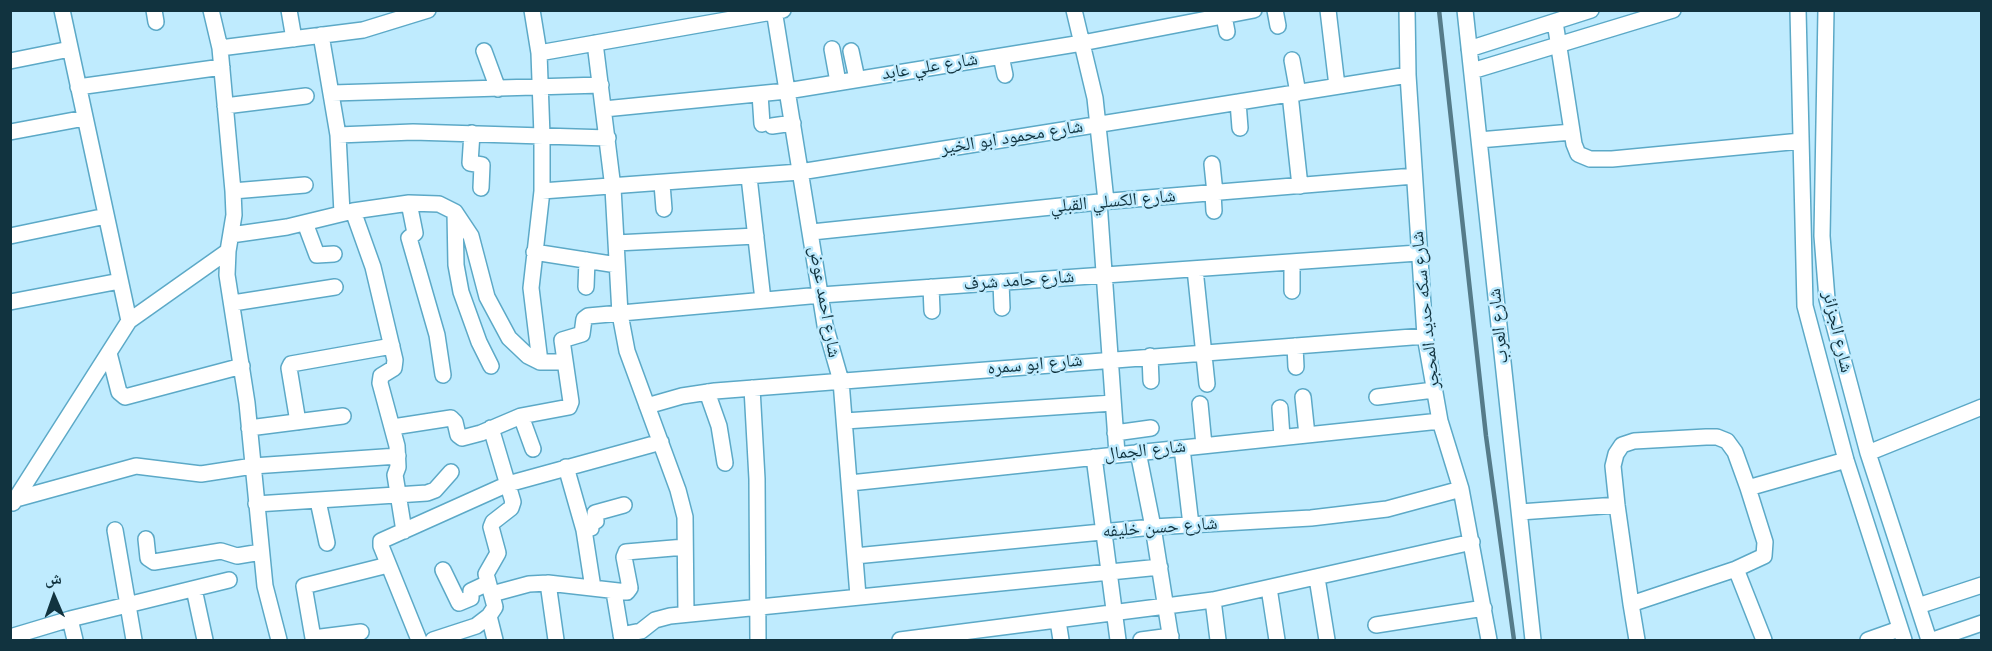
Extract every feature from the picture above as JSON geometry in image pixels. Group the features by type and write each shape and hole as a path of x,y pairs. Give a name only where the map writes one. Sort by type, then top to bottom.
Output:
{"street":[{"path":"62,10 129,321"},
{"path":"211,10 220,48 233,191 234,215 227,275 242,366 268,603 279,640"},
{"path":"289,10 294,39"},
{"path":"220,48 384,25 428,10"},
{"path":"532,10 539,53 542,136 542,191 534,252 532,306 540,362"},
{"path":"1074,10 1099,125 1104,275 1117,454"},
{"name":"شارع علي عابد","path":"604,109 787,91 1082,43 1216,15 1254,10"},
{"path":"1328,10 1337,86"},
{"name":"شارع سكه حديد المحجر","path":"1407,10 1408,75 1425,336 1440,421 1461,489 1489,640"},
{"name":"شارع العرب","path":"1465,10 1533,640"},
{"path":"1469,49 1591,10"},
{"path":"1472,71 1673,10"},
{"name":"شارع الجزائر","path":"1798,10 1805,306 1846,460 1902,635"},
{"name":"شارع الجزائر","path":"1826,10 1822,236 1824,271 1833,328 1868,453 1931,640"},
{"path":"539,53 777,11"},
{"name":"شارع احمد عوض","path":"777,11 787,91 812,232 827,337 842,381 858,596"},
{"path":"1216,15 1227,32"},
{"path":"1555,22 1572,132 1578,154 1590,159 1800,141"},
{"path":"321,35 332,93 348,212 373,267 393,346 394,368 380,379 398,456 398,469 395,475 404,531"},
{"path":"595,43 613,188 620,315 627,351 661,441 685,517 686,614"},
{"path":"832,49 838,82"},
{"path":"10,61 70,50"},
{"path":"484,51 498,89"},
{"path":"851,51 857,80"},
{"path":"1001,56 1005,75"},
{"path":"1292,60 1300,186"},
{"path":"78,87 222,67"},
{"name":"شارع محمود ابو الخير","path":"542,191 613,188 800,172 1408,75"},
{"path":"332,93 601,85"},
{"path":"760,94 767,125 793,123"},
{"path":"225,106 306,96"},
{"path":"1238,102 1240,128"},
{"path":"10,132 85,118"},
{"path":"338,135 413,132 608,138"},
{"path":"1479,140 1572,132"},
{"path":"472,133 470,163 482,165 481,188"},
{"path":"1212,164 1214,211"},
{"name":"شارع الكسلي القبلي","path":"812,232 1102,202 1414,176"},
{"path":"749,177 763,300"},
{"path":"662,184 664,209"},
{"path":"233,191 305,185"},
{"path":"231,235 305,223 348,212 409,203 439,204 455,212 471,236 487,297 501,326 516,346 540,362 564,362 571,404 566,408 521,416 462,438 458,435 455,422 451,418 393,427"},
{"path":"409,203 415,233 409,238 436,335 443,375"},
{"path":"455,212 454,239 461,292 475,334 491,366"},
{"path":"10,236 106,216"},
{"path":"305,223 317,255 334,254"},
{"path":"616,243 756,236"},
{"path":"13,503 129,321 228,252"},
{"path":"534,252 617,265"},
{"name":"شارع حامد شرف","path":"564,362 562,340 582,334 585,316 620,315 821,295 1104,275 1195,269 1226,273 1293,262 1419,253"},
{"path":"586,287 587,260"},
{"path":"1292,291 1293,262"},
{"path":"1195,269 1207,384"},
{"path":"10,302 120,281"},
{"path":"1001,282 1002,308"},
{"path":"233,303 335,287"},
{"path":"931,287 932,311"},
{"name":"شارع ابو سمره","path":"647,406 707,392 1425,336"},
{"path":"298,422 289,368 291,364 393,346"},
{"path":"1295,346 1296,367"},
{"path":"109,353 118,390 125,397 242,366"},
{"path":"1150,356 1151,381"},
{"path":"752,388 757,479 758,640"},
{"path":"1377,397 1434,390"},
{"path":"707,392 719,426 725,463"},
{"path":"1303,397 1307,435"},
{"path":"845,421 1113,403"},
{"path":"1200,404 1204,445"},
{"path":"1868,453 1982,407"},
{"path":"1280,408 1282,437"},
{"path":"249,428 343,416"},
{"path":"521,416 533,449"},
{"name":"شارع الجمال","path":"850,483 1440,421"},
{"path":"433,640 476,626 489,616 495,607 486,570 498,553 491,525 513,505 491,428"},
{"path":"1115,433 1151,428"},
{"path":"1631,604 1759,560 1766,550 1748,488 1735,452 1728,441 1717,437 1634,441 1622,445 1616,454 1613,466 1617,505 1631,604 1637,640"},
{"path":"419,640 381,542 508,484 661,441"},
{"path":"1182,448 1191,525"},
{"path":"1138,452 1171,638 1141,640"},
{"path":"13,503 136,466 155,466 191,474 253,466 398,456"},
{"path":"1094,457 1118,640"},
{"path":"1748,488 1846,460"},
{"path":"566,467 584,530 593,588"},
{"path":"256,504 431,492 451,472"},
{"name":"شارع حسن خليفه","path":"855,556 1153,527 1311,518 1378,510 1425,500 1461,489"},
{"path":"318,501 327,543"},
{"path":"1520,512 1617,505"},
{"path":"584,530 591,528 591,523 596,521 595,513 624,506"},
{"path":"116,530 134,640"},
{"path":"146,539 148,558 154,562 221,551 237,556 261,552"},
{"path":"906,640 1010,634 1058,621 1167,608 1317,578 1472,542"},
{"path":"685,547 626,552 621,638 640,631 661,618 686,614 1160,567"},
{"path":"361,632 313,638 304,586 388,565"},
{"path":"1737,568 1764,640"},
{"path":"443,570 459,603 471,598 471,591 529,584 548,583 622,591"},
{"path":"1317,578 1327,640"},
{"path":"10,637 70,619 229,580"},
{"path":"548,583 556,640"},
{"path":"1918,606 1982,585"},
{"path":"1269,588 1277,640"},
{"path":"194,589 205,640"},
{"path":"1213,600 1218,640"},
{"path":"1376,625 1484,608"},
{"path":"489,616 495,640"},
{"path":"70,619 75,640"},
{"path":"1058,621 1061,640"},
{"path":"1931,640 1982,623"},
{"path":"1869,640 1902,635"}],"railway":[{"path":"1439,10 1486,436 1514,640"}]}
